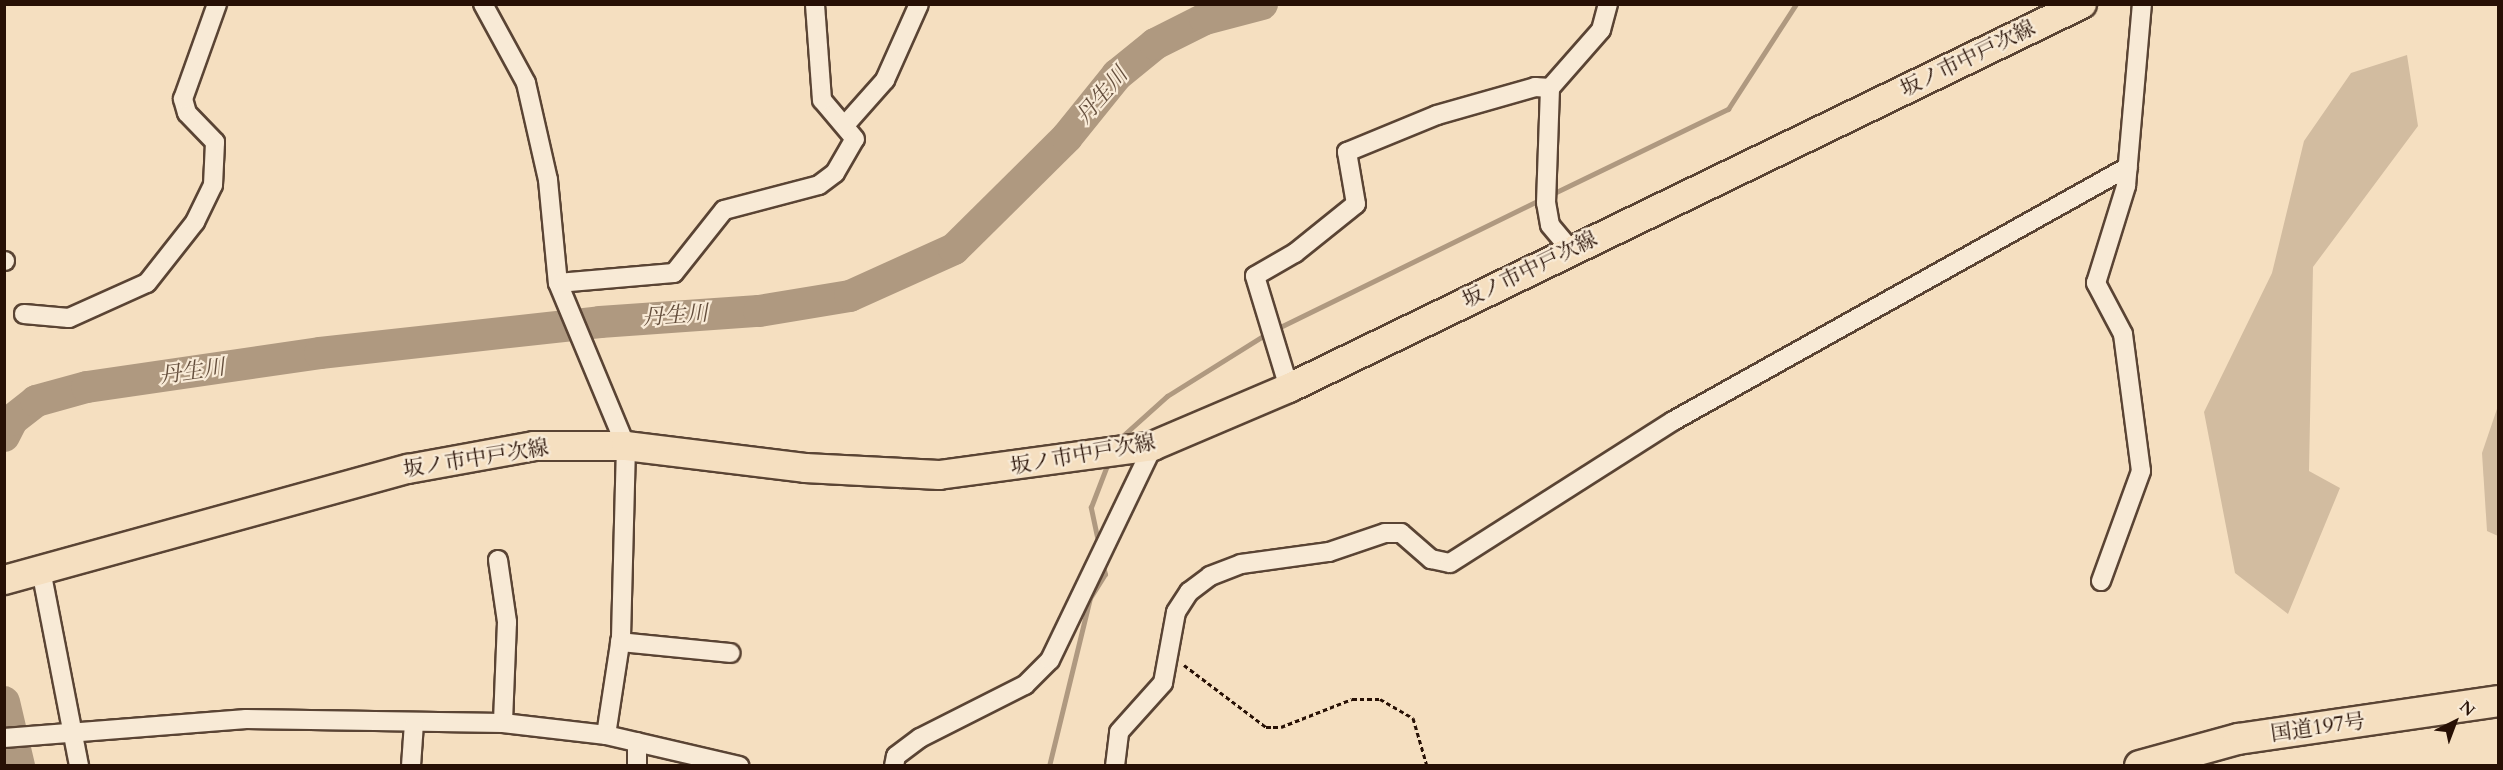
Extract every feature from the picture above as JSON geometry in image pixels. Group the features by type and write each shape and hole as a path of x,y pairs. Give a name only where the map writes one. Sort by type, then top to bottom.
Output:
{"highway":[{"name":"国道197号","path":"2140,765 2238,740 2499,701"}],"main road":[{"name":"坂ノ市中戸次線","path":"4,580 408,469 534,446 626,446 805,468 939,475 1083,458 1153,446 1289,388 1570,249 2082,4"}],"street":[{"path":"24,314 69,318 147,283 195,222 213,185 214,141 188,113 183,99 217,4"},
{"path":"483,4 526,83 535,112 559,286 626,446 620,642 606,735"},
{"path":"559,286 674,273 724,210 819,185 835,173 855,139 846,124 822,100 815,4"},
{"path":"846,124 885,80 919,4"},
{"path":"1570,249 1550,225 1546,203 1550,88 1601,30 1608,4"},
{"path":"2101,581 2141,471 2123,334 2096,283 2128,167 2130,87 2142,4"},
{"path":"1289,388 1255,276 1295,253 1356,204 1347,152 1437,115 1535,87 1550,88"},
{"path":"1114,765 1119,732 1163,683 1176,612 1189,592 1241,564 1329,552 1401,533 1414,539 1431,559 1450,563 1673,421 2128,167"},
{"path":"894,765 896,756 920,738 1033,677 1065,632 1105,540 1153,446"},
{"path":"498,560 507,622 503,723"},
{"path":"41,570 70,731 79,765"},
{"path":"620,642 730,652"},
{"path":"4,738 70,731 246,719 503,723 606,735 739,765"},
{"path":"411,765 414,723"},
{"path":"636,765 638,742"}],"path":[{"path":"1170,643 1182,664 1266,727 1281,727 1352,699 1380,699 1398,707 1417,727 1427,765"}],"shaded area":[{"path":"2407,55 2418,126 2313,267 2309,471 2340,488 2288,614 2235,573 2204,412 2272,273 2304,141 2351,73"},
{"path":"2498,406 2498,536 2487,531 2482,453"}],"waterway":[{"name":"丹生川","path":"4,436 12,420 36,401 87,387 320,353 600,322 759,311 850,296 954,249 1067,137 1117,75 1155,44 1205,19 1262,4"},
{"path":"1550,195 1728,109 1796,4"},
{"path":"1276,329 1541,199"},
{"path":"1118,440 1167,396 1268,333"},
{"path":"1099,546 1091,507 1109,460"},
{"path":"1049,766 1090,598 1105,574 1102,563"},
{"name":"丹生川","path":"4,702 19,766"}]}
